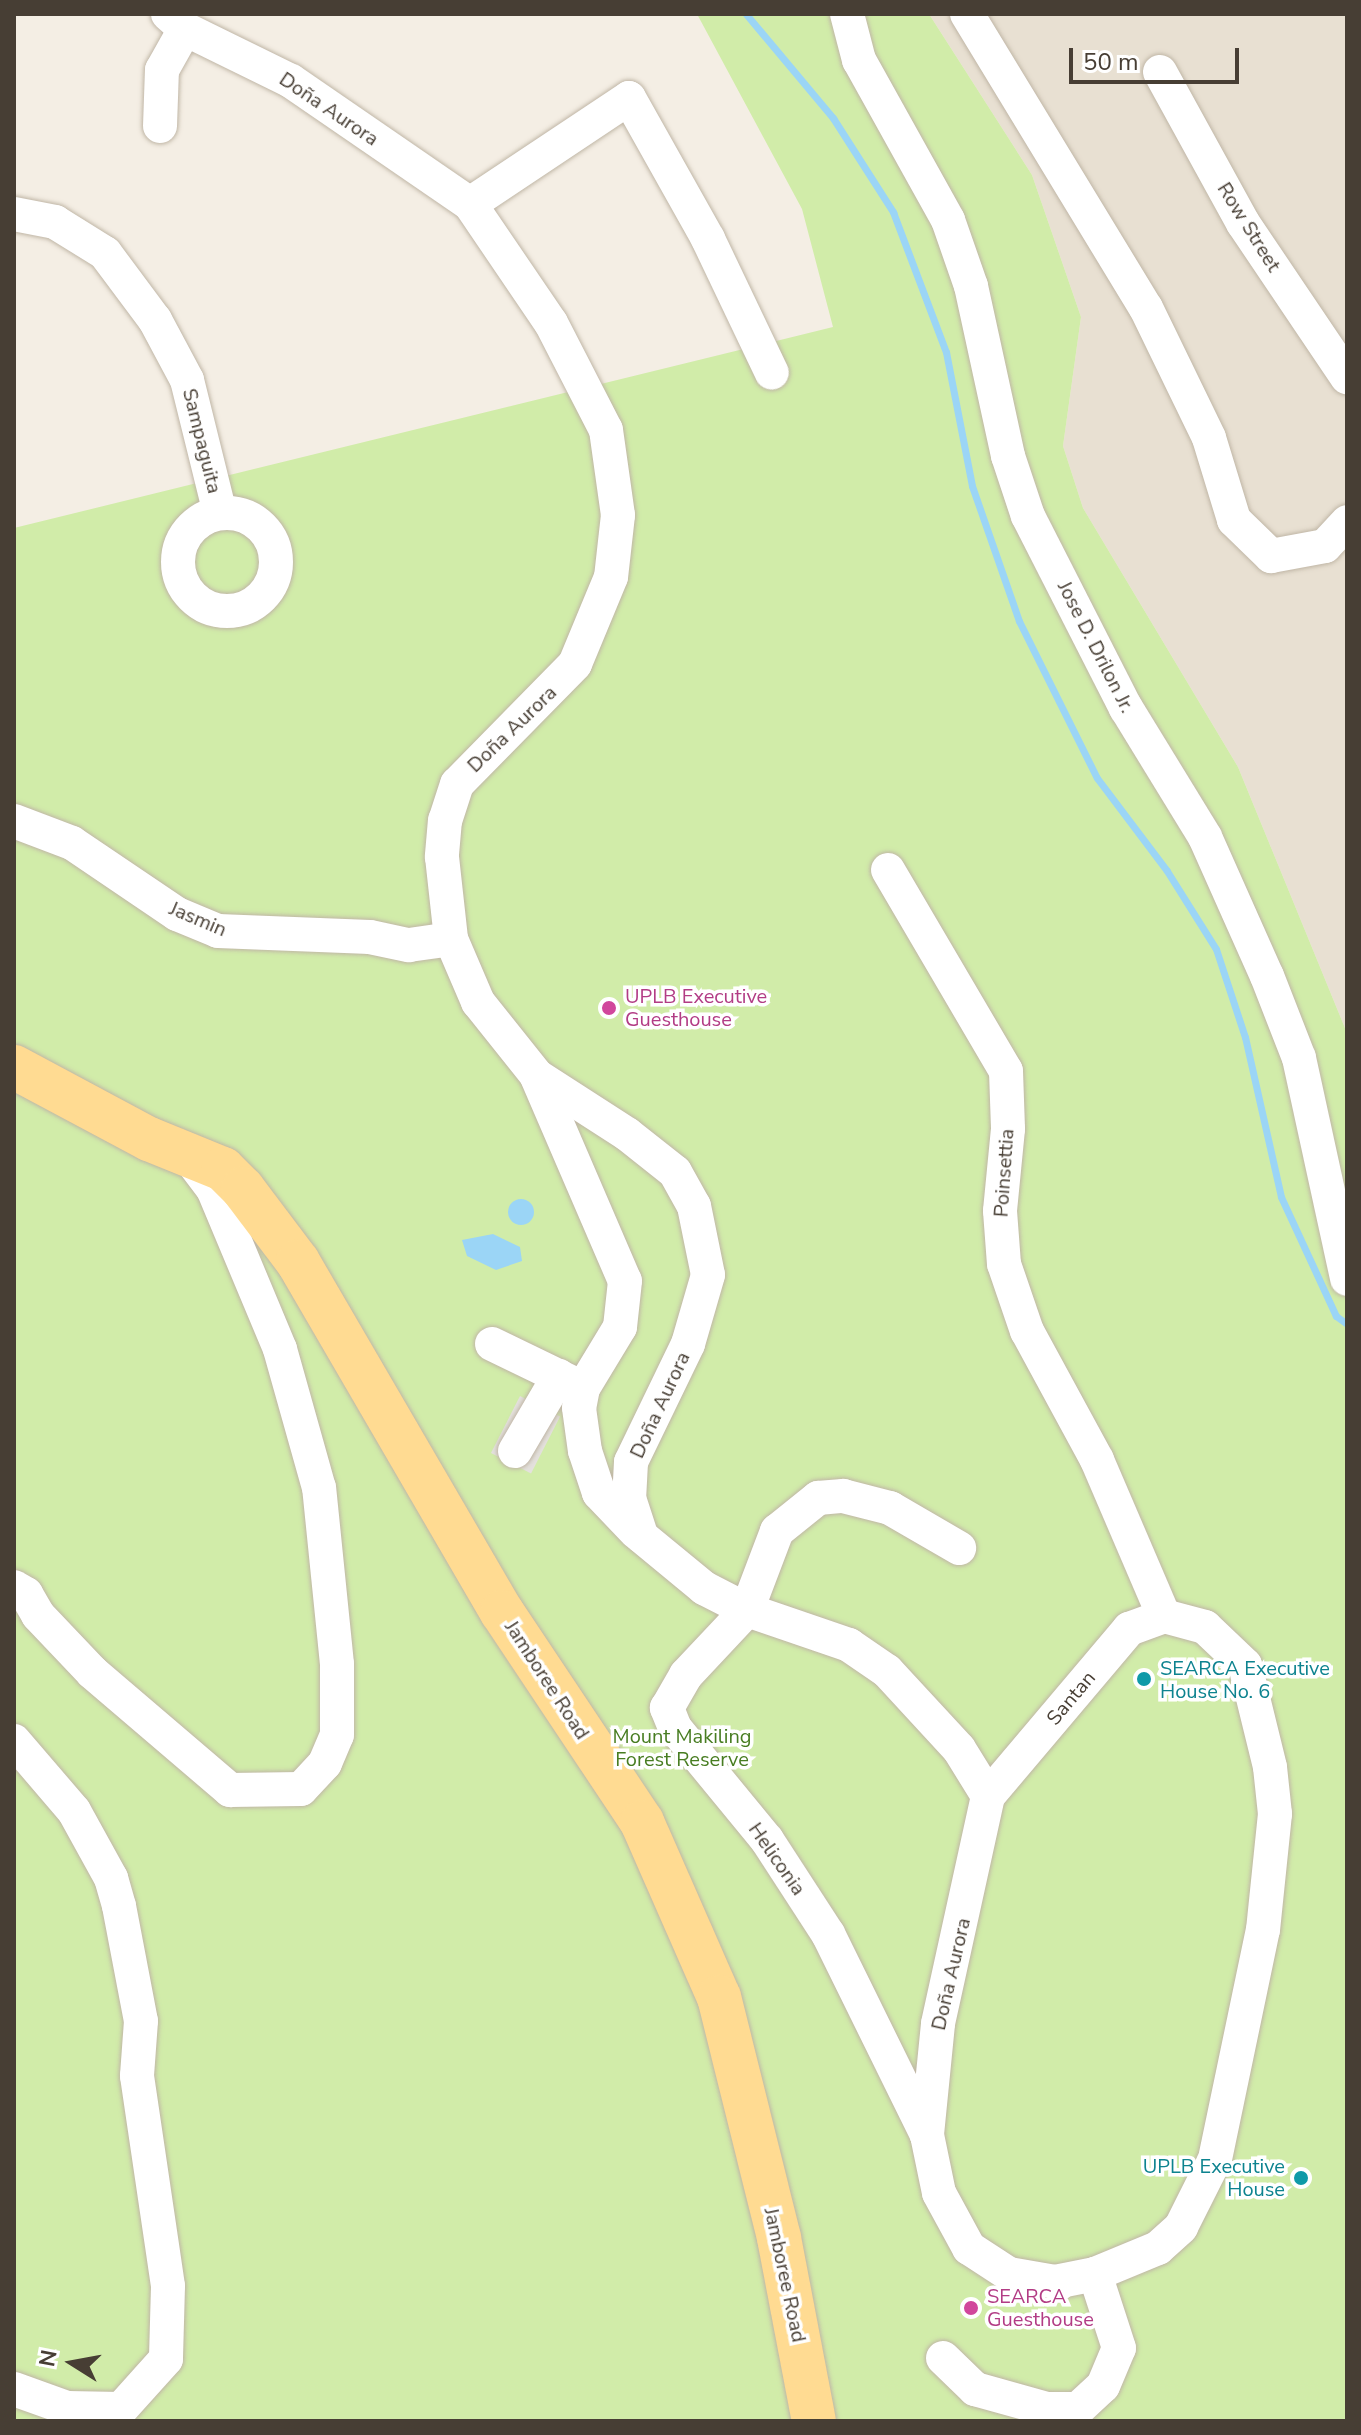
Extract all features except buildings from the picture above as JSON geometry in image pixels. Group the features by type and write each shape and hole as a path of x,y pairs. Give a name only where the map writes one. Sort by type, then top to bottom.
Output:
{"main road":[{"name":"Jamboree Road","path":"14,1067 190,1159 223,1169 298,1262 502,1612 642,1822 663,1863 719,1997 779,2238 814,2421"}],"street":[{"name":"Jose D. Drilon Jr.","path":"847,14 859,60 948,220 971,286 1008,456 1028,516 1126,708 1205,837 1267,976 1299,1058 1347,1279"},
{"path":"967,14 1146,308 1209,438 1234,520 1271,556 1325,546 1347,522"},
{"path":"160,126 162,70 177,21"},
{"name":"Doña Aurora","path":"177,21 291,81 470,204 501,242 580,374 606,430 618,515 611,577 575,664 457,784 445,820 442,857 451,939 478,1002 537,1076 627,1134 675,1172 694,1206 705,1247 708,1275 688,1344 631,1462 629,1498 641,1536"},
{"name":"Row Street","path":"1160,72 1243,223 1347,377"},
{"path":"470,204 629,98 708,239 772,373"},
{"name":"Sampaguita","path":"14,214 55,222 105,253 155,320 187,380 220,513"},
{"name":"Jasmin","path":"14,821 72,843 177,914 218,931 370,937 409,945 451,939"},
{"name":"Poinsettia","path":"888,870 1006,1071 1008,1129 1000,1211 1004,1264 1027,1331 1097,1460 1164,1616"},
{"path":"515,1451 620,1327 625,1281 537,1076"},
{"path":"14,1587 26,1594 38,1615 103,1683 230,1790 301,1789 325,1763 337,1735 337,1664 319,1488 280,1349 213,1189 190,1159"},
{"path":"492,1344 571,1382 579,1408 585,1451 599,1493 641,1536 704,1588 747,1610 849,1645 887,1671 950,1738 988,1796"},
{"path":"747,1610 777,1531 818,1498 843,1496 890,1508 959,1548"},
{"name":"Heliconia","path":"747,1610 686,1675 667,1708 675,1728 767,1840 828,1934 927,2135"},
{"name":"Doña Aurora","path":"988,1796 938,2024 927,2135 939,2193 969,2248 1009,2274 1055,2282 1095,2274 1158,2248 1181,2227 1215,2159 1263,1930 1275,1814 1270,1767 1245,1665 1205,1627 1164,1616"},
{"name":"Santan","path":"988,1796 1129,1629 1164,1616"},
{"path":"14,1741 74,1811 111,1878 119,1906 141,2021 137,2076 168,2286 166,2359 121,2409 67,2408 14,2389"},
{"path":"943,2358 975,2389 1047,2409 1078,2409 1103,2386 1119,2348 1095,2274"}],"shaded area":[{"path":"929,14 1347,14 1347,1033 1238,767 1083,508 1063,446 1081,317 1032,175"},
{"path":"520,1396 560,1416 531,1473 491,1453"}],"green space":[{"name":"Mount Makiling Forest Reserve","path":"697,14 929,14 1032,175 1081,317 1063,446 1083,508 1238,767 1347,1033 1347,2421 14,2421 14,528 833,327 802,209"}],"water":[{"path":"521,1199 530,1203 534,1212 530,1221 521,1225 512,1221 508,1212 512,1203"},
{"path":"493,1234 520,1247 522,1261 496,1270 467,1256 462,1240"}],"waterway":[{"path":"746,14 833,118 893,212 946,352 972,486 1019,621 1097,778 1167,871 1216,949 1245,1037 1281,1197 1336,1316 1347,1324"}],"place":[{"name":"UPLB Executive Guesthouse","path":"609,1008"},
{"name":"SEARCA Executive House No. 6","path":"1144,1679"},
{"name":"UPLB Executive House","path":"1301,2178"},
{"name":"SEARCA Guesthouse","path":"971,2308"}]}
